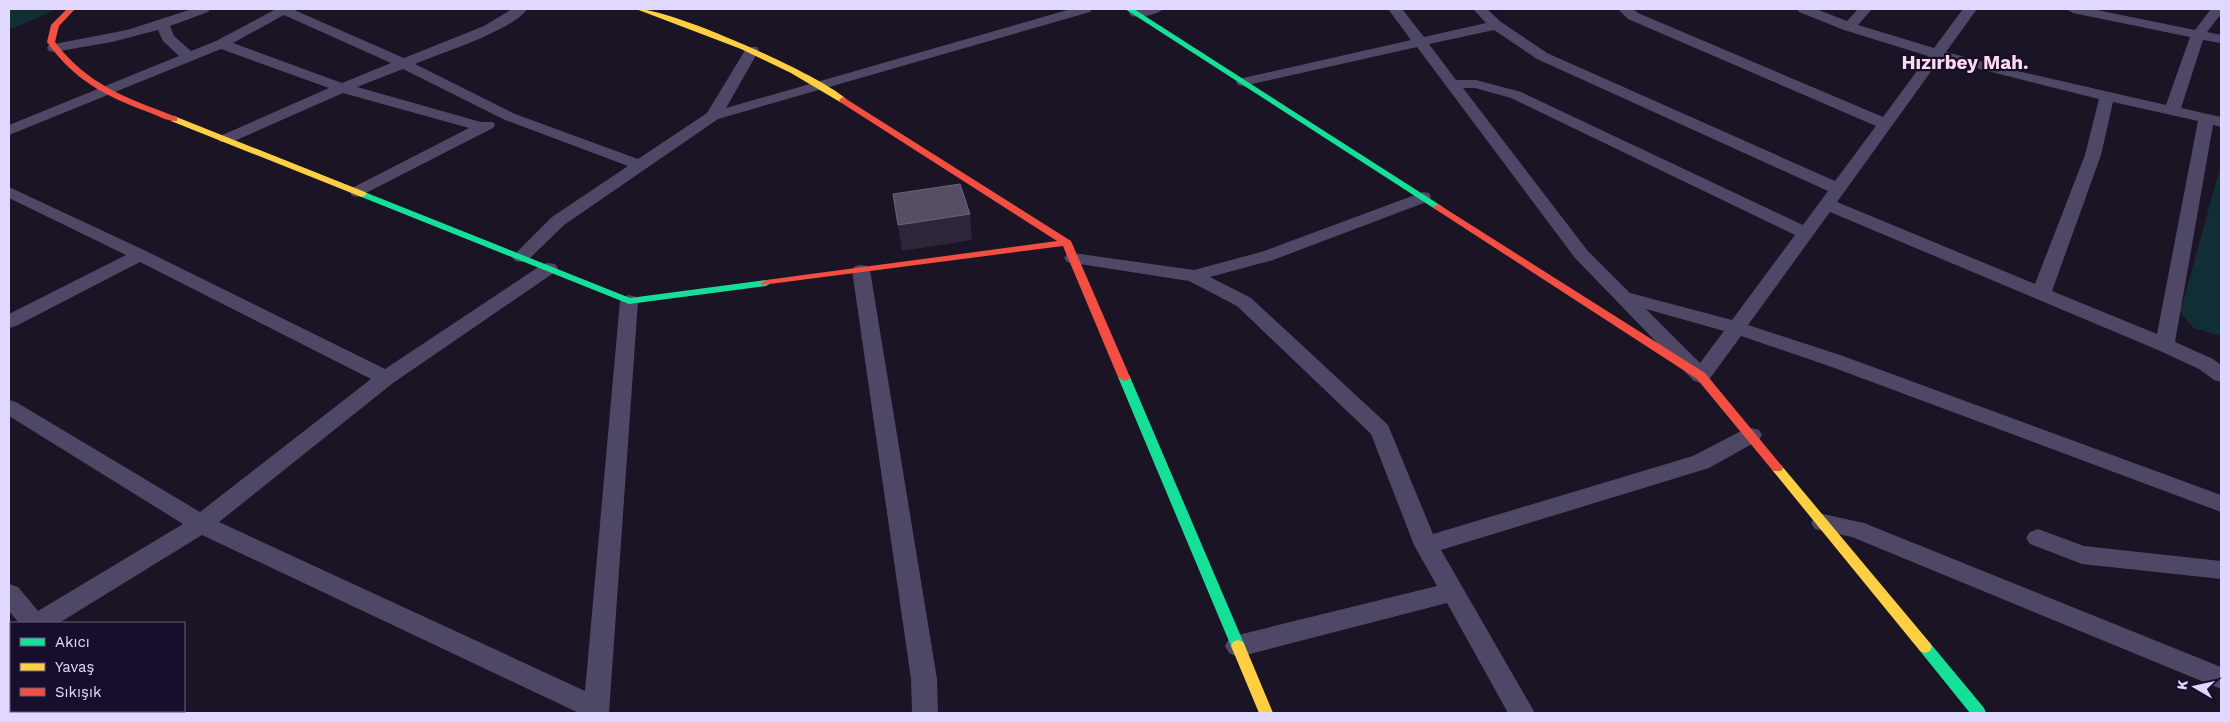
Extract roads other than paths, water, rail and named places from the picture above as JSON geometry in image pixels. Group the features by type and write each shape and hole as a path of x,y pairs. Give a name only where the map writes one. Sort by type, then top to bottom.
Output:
{"street":[{"path":"71,9 55,25 50,42 59,57 74,73 103,91 629,301 861,270 1070,250 1194,276 1244,302 1380,430 1426,545 1522,713"},
{"path":"54,48 97,42 163,25 204,9"},
{"path":"9,130 222,44 283,9 403,63 510,117 639,165"},
{"path":"226,139 342,88 489,29 506,20 520,9"},
{"path":"640,9 700,28 752,50 820,85 1070,250 1266,713"},
{"path":"521,257 558,221 713,116 1085,9"},
{"path":"1132,11 1156,9"},
{"path":"1395,9 1427,40"},
{"path":"1411,9 1427,40 1459,90 1581,254 1702,376 1979,713"},
{"path":"1480,9 1496,25 1542,56 1832,197 2041,294 2216,367"},
{"path":"1625,9 1633,16 1886,124"},
{"path":"1804,9 1849,27 1936,55 2213,120 2165,345"},
{"path":"1849,27 1866,9"},
{"path":"1702,376 1970,9"},
{"path":"2073,9 2221,39"},
{"path":"2172,111 2198,34 2218,9"},
{"path":"1132,11 1702,376"},
{"path":"163,25 168,38 189,57"},
{"path":"1243,82 1496,25"},
{"path":"222,44 342,88 482,127"},
{"path":"713,116 752,50"},
{"path":"1459,90 1476,84 1516,96 1806,233"},
{"path":"2041,294 2093,155 2107,95"},
{"path":"358,192 482,127 510,117"},
{"path":"9,192 386,378"},
{"path":"1194,276 1268,256 1423,197"},
{"path":"9,322 140,255"},
{"path":"41,622 200,524 386,378 549,268"},
{"path":"861,270 924,679 925,713"},
{"path":"1622,296 1737,328 1836,362 2221,504"},
{"path":"9,407 200,524 597,711 629,301"},
{"path":"1426,545 1701,462 1751,435"},
{"path":"1823,523 1856,529 2221,678"},
{"path":"2038,538 2082,555 2221,570"},
{"path":"1238,646 1453,592"},
{"path":"9,594 32,622"}],"district":[{"name":"Hızırbey Mah.","path":"1965,62"}]}
